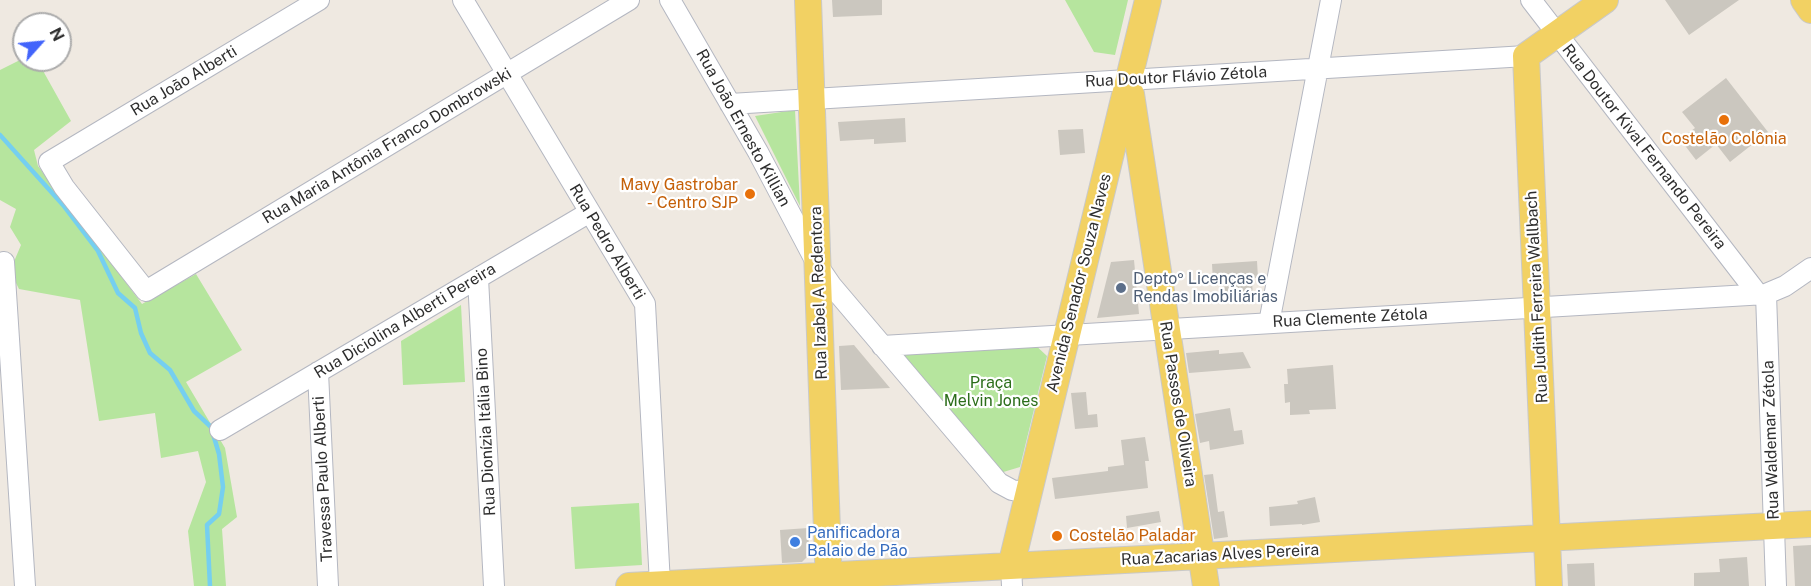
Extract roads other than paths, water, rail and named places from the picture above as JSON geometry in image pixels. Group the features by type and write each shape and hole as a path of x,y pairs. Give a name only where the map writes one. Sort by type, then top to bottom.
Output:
{"main road":[{"name":"Rua Izabel A Redentora","path":"808,0 829,581"},
{"name":"Avenida Senador Souza Naves","path":"1011,576 1028,493 1148,0"},
{"path":"1526,56 1605,0"},
{"path":"1804,0 1811,9"},
{"name":"Rua Judith Ferreira Wallbach","path":"1526,56 1549,586"},
{"name":"Rua Passos de Oliveira","path":"1129,80 1206,586"},
{"name":"Rua Zacarias Alves Pereira","path":"629,586 1011,576 1201,556 1811,524"}],"street":[{"name":"Rua João Alberti","path":"146,291 64,187 49,162 319,0"},
{"name":"Rua Pedro Alberti","path":"463,0 645,304 660,584"},
{"name":"Rua Maria Antônia Franco Dombrowski","path":"146,291 629,0"},
{"name":"Rua João Ernesto Killian","path":"670,0 778,189 818,266 840,297 999,483 1028,493"},
{"path":"1269,323 1331,0"},
{"name":"Rua Doutor Kival Fernando Pereira","path":"1531,0 1761,293"},
{"name":"Rua Doutor Flávio Zétola","path":"730,104 1526,56"},
{"name":"Rua Diciolina Alberti Pereira","path":"220,430 590,212"},
{"path":"4,262 4,311 24,586"},
{"name":"Rua Clemente Zétola","path":"882,346 1761,293 1785,286 1811,268"},
{"name":"Rua Dionízia Itália Bino","path":"478,278 494,586"},
{"name":"Rua Waldemar Zétola","path":"1761,293 1776,586"},
{"name":"Travessa Paulo Alberti","path":"318,372 328,586"}],"waterway":[{"path":"0,135 63,205 98,251 118,293 135,308 141,333 150,353 170,370 194,411 211,427 219,454 223,487 219,514 207,525 210,586"}],"place":[{"name":"Costelão Colônia","path":"1724,120"},
{"name":"Mavy Gastrobar - Centro SJP","path":"750,194"},
{"name":"Deptoº Licenças e Rendas Imobiliárias","path":"1121,288"},
{"name":"Costelão Paladar","path":"1057,536"},
{"name":"Panificadora Balaio de Pão","path":"795,542"}],"park label":[{"name":"Praça Melvin Jones","path":"991,392"}]}
